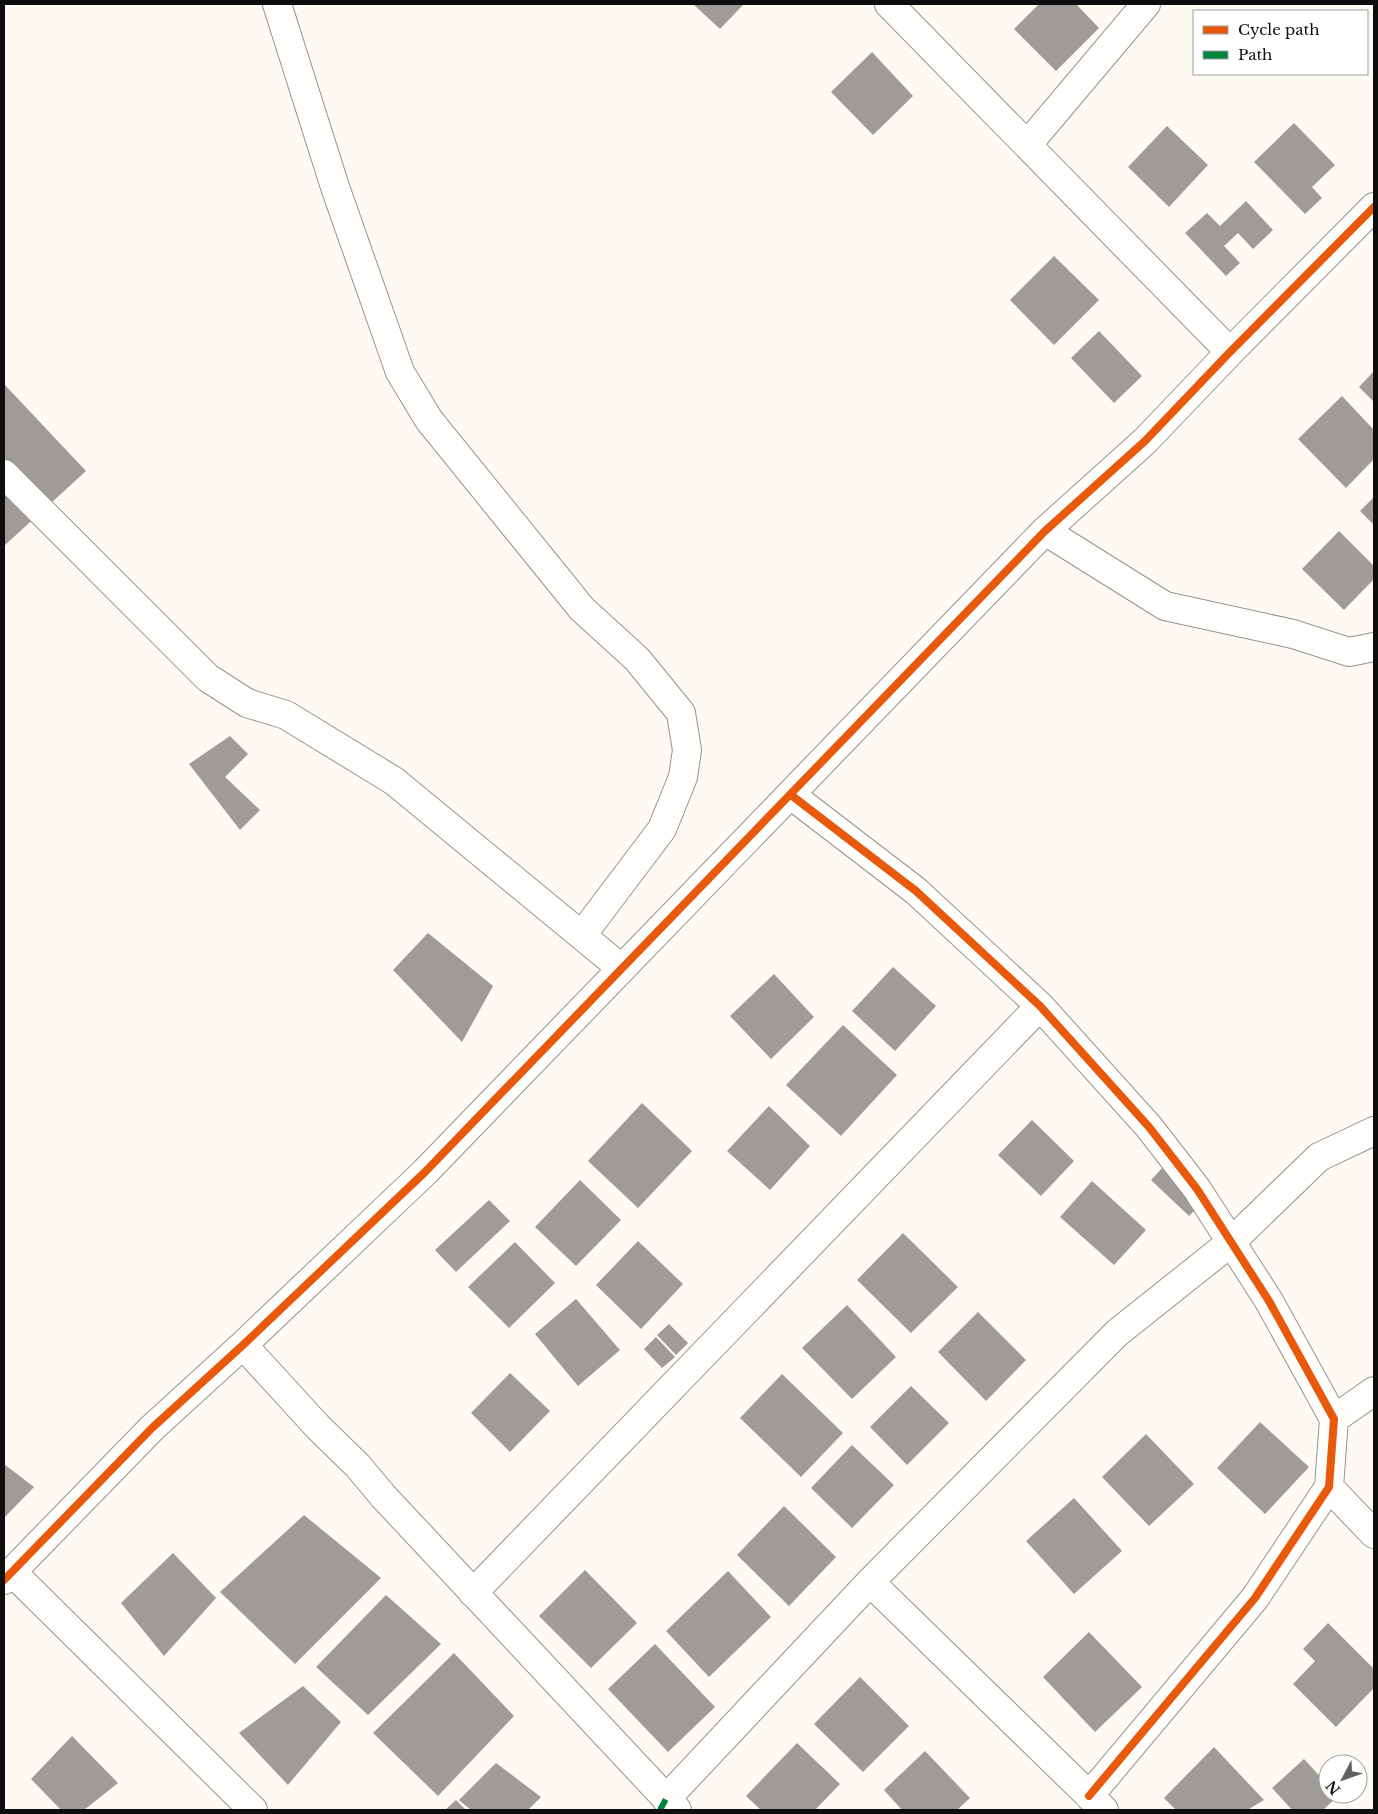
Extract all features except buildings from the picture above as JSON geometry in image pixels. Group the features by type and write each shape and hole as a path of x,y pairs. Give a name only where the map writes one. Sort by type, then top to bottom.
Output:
{"street":[{"path":"277,4 335,187 400,372 429,420 582,609 637,659 681,712 687,750 683,777 662,829 582,935"},
{"path":"889,4 1230,352"},
{"path":"1028,144 1146,4"},
{"path":"253,1810 8,1576 152,1428 243,1345 425,1172 1045,531 1145,441 1374,207"},
{"path":"4,474 208,678 247,703 286,716 394,781 621,968"},
{"path":"1045,531 1165,606 1293,634 1349,652 1374,647"},
{"path":"791,795 916,891 1040,1006 1149,1127 1197,1189 1269,1302 1334,1419 1329,1487 1255,1598 1097,1803 870,1582"},
{"path":"474,1593 1040,1006"},
{"path":"243,1345 318,1427 358,1466 383,1496 672,1805 870,1582 1118,1333 1230,1243 1320,1157 1374,1131"},
{"path":"1334,1419 1374,1391"},
{"path":"1329,1487 1374,1534"}],"marked path":[{"path":"660,1810 666,1799"}],"cycle path":[{"path":"4,1580 152,1428 243,1345 425,1172 1045,531 1145,441 1374,207"},
{"path":"791,795 916,891 1040,1006 1149,1127 1197,1189 1269,1301 1334,1419 1329,1487 1255,1598 1089,1796"}]}
